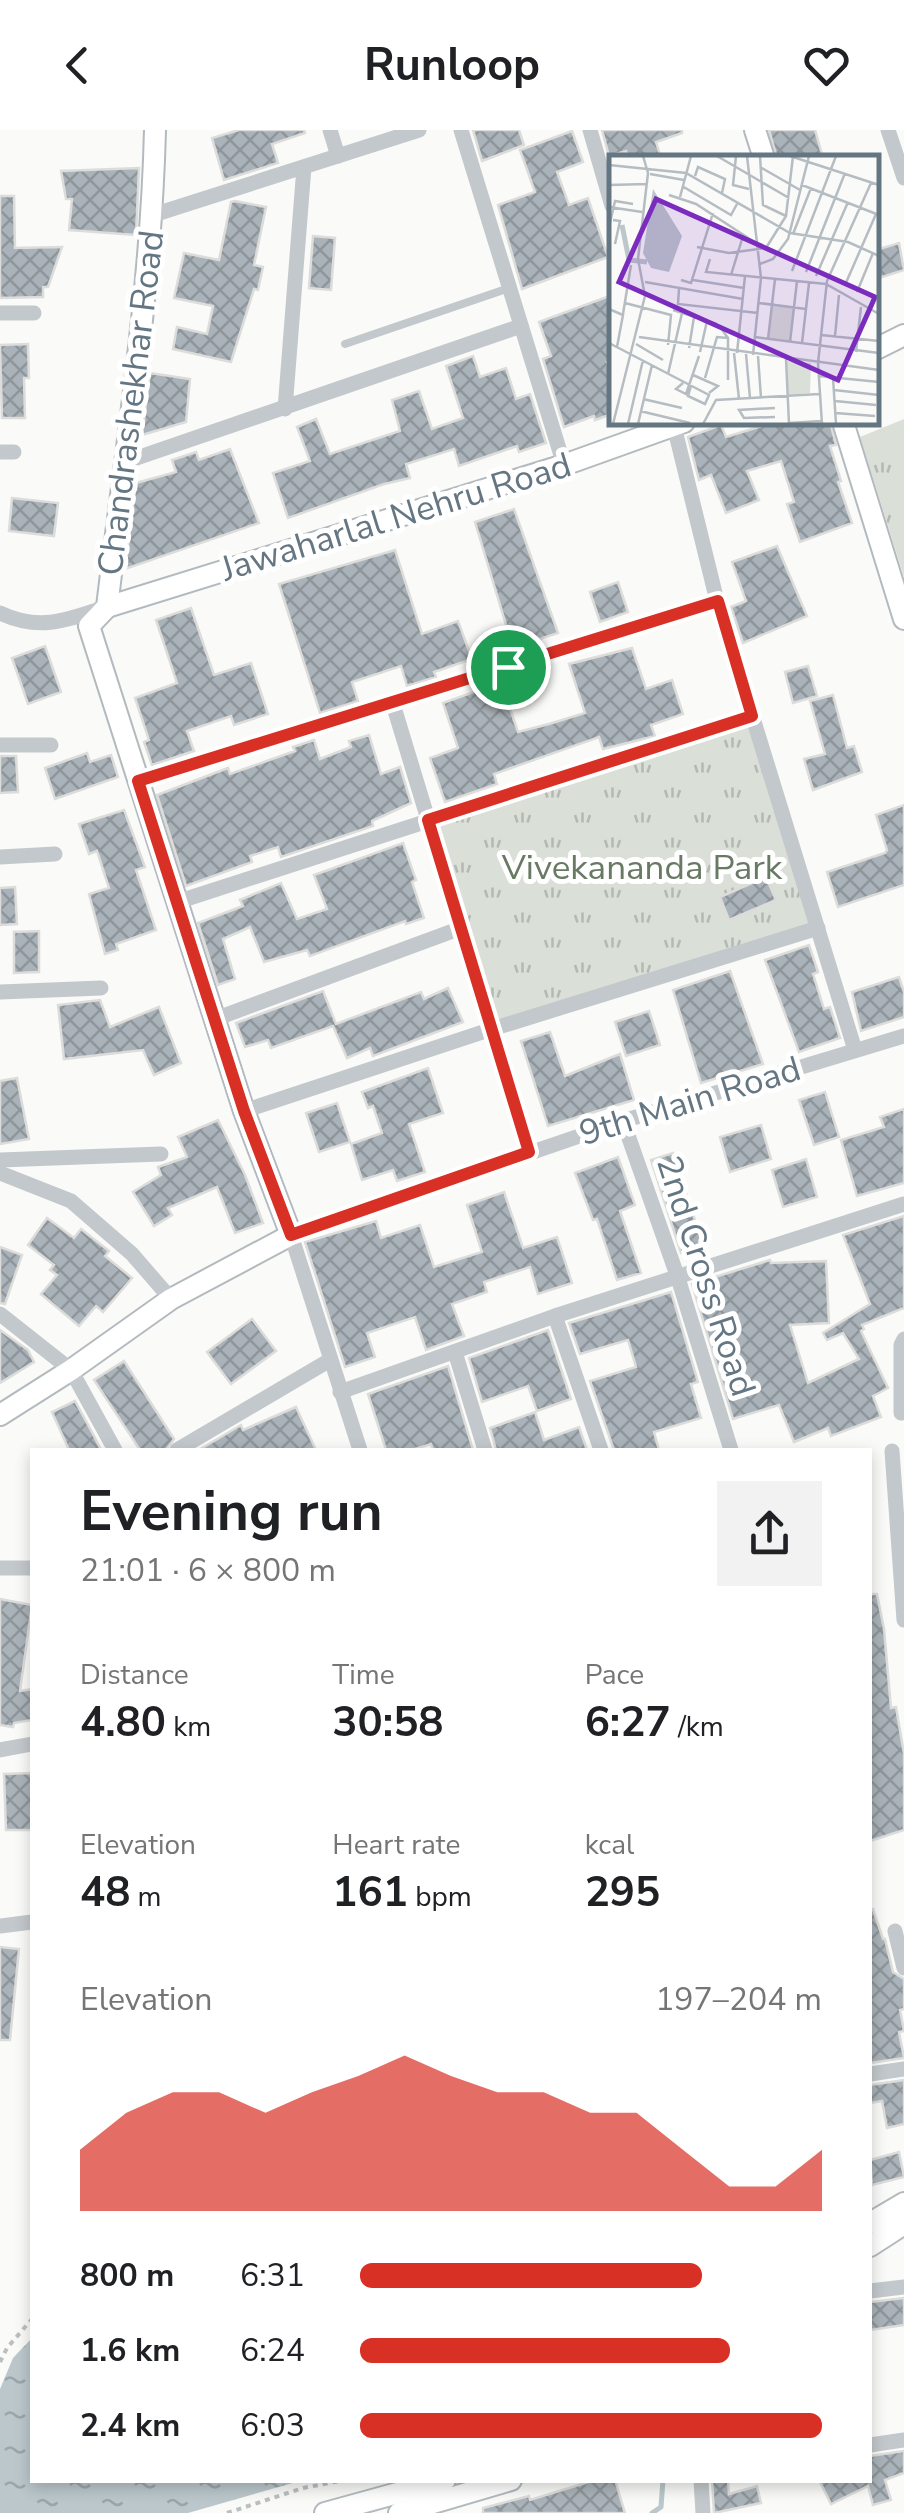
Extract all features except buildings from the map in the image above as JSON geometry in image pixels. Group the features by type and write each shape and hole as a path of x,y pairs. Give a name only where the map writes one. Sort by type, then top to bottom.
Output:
{"street":[{"name":"Chandrashekhar Road","path":"156,130 153,216 107,607 89,626 244,1111 291,1235"},
{"path":"330,130 338,156"},
{"path":"153,216 419,130"},
{"path":"460,130 564,465"},
{"path":"590,130 609,196"},
{"path":"755,130 763,155"},
{"path":"888,130 904,178"},
{"path":"285,409 304,167"},
{"path":"0,314 34,313"},
{"path":"125,462 521,326"},
{"path":"879,348 904,335"},
{"name":"Jawaharlal Nehru Road","path":"107,607 564,465 674,425"},
{"path":"677,425 718,601 855,1050"},
{"path":"844,425 904,619"},
{"path":"138,781 718,601"},
{"path":"0,613 16,620 56,624 107,607"},
{"path":"393,704 529,1152"},
{"path":"178,902 752,716"},
{"path":"0,745 51,745"},
{"path":"0,857 55,854"},
{"path":"214,1019 461,928"},
{"path":"244,1111 818,928"},
{"path":"0,992 100,988"},
{"name":"9th Main Road","path":"0,1415 171,1299 291,1235 529,1152 904,1036"},
{"name":"2nd Cross Road","path":"623,1122 678,1278 730,1448"},
{"path":"0,1160 161,1154"},
{"path":"0,1173 71,1201 132,1254 171,1299"},
{"path":"340,1392 555,1316 904,1204"},
{"path":"291,1235 359,1448"},
{"path":"0,1314 71,1370 115,1448"},
{"path":"555,1316 600,1448"},
{"path":"901,1413 904,1339"},
{"path":"455,1352 484,1448"},
{"path":"180,1448 330,1360"},
{"path":"892,1451 904,1620"},
{"path":"0,1568 30,1568"},
{"path":"0,1750 30,1744"},
{"path":"0,1926 30,1922"},
{"path":"895,1932 904,1968"},
{"path":"872,2074 904,2069"},
{"path":"872,2222 904,2203"},
{"path":"872,2245 904,2224"},
{"path":"872,2292 904,2287"},
{"path":"872,2445 904,2440"},
{"path":"325,2513 434,2483"},
{"path":"399,2513 500,2483"},
{"path":"701,2483 704,2513"}],"lane":[{"path":"345,344 509,288"}],"path":[{"path":"0,2362 6,2348 30,2321"},
{"path":"226,2513 330,2483"}],"green space":[{"path":"904,419 904,577 860,437"},
{"name":"Vivekananda Park","path":"753,716 818,928 498,1027 434,818"}],"water":[{"path":"30,2340 30,2483 293,2483 188,2513 0,2513 0,2389 13,2358"}],"waterway":[{"path":"652,2513 661,2507 663,2483"}],"route":[{"path":"718,601 752,716 428,820 529,1152 291,1235 244,1111 138,781 508,667 718,601"}]}
